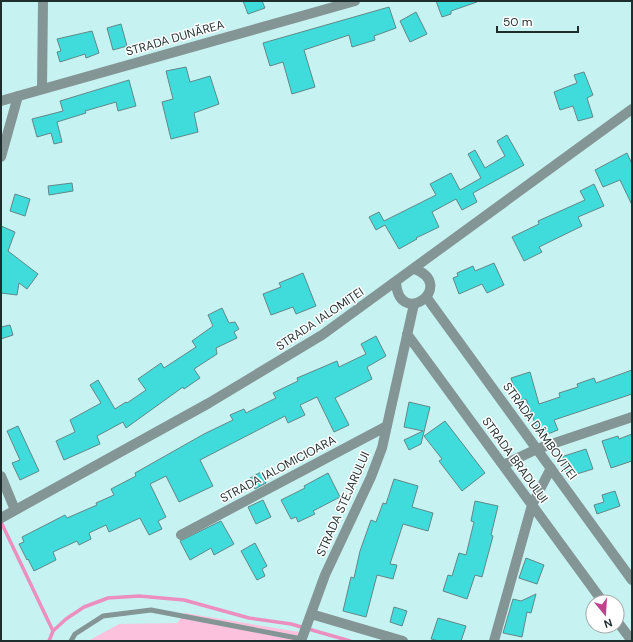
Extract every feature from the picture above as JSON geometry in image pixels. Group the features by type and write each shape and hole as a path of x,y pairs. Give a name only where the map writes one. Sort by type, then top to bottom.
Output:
{"street":[{"path":"42,89 43,1"},
{"name":"STRADA DUNĂREA","path":"1,101 355,1"},
{"path":"1,157 18,96"},
{"name":"STRADA IALOMIȚEI","path":"3,517 209,403 290,356 415,269 632,108"},
{"path":"396,282 397,293 404,301 414,304 427,298 431,289 430,280 424,272 415,269"},
{"name":"STRADA DÂMBOVIȚEI","path":"427,298 632,580"},
{"name":"STRADA STEJARULUI","path":"302,638 325,575 371,477 387,426 414,304"},
{"name":"STRADA BRADULUI","path":"407,334 597,594"},
{"path":"503,465 537,449 632,417"},
{"name":"STRADA IALOMICIOARA","path":"182,534 387,426"},
{"path":"494,641 532,505 551,468"},
{"path":"1,476 15,510"},
{"path":"310,617 403,641"},
{"path":"625,632 632,641"}],"lane":[{"path":"71,641 76,634 103,616 151,610 302,638"}],"shaded area":[{"path":"185,613 299,632 297,641 88,641 119,624 177,623"}],"building":[{"path":"243,1 262,1 265,8 248,14"},
{"path":"436,1 477,2 451,11 451,14 442,17"},
{"path":"389,7 396,28 374,36 375,40 352,47 349,35 304,50 315,87 292,94 283,62 270,66 263,43"},
{"path":"416,12 427,34 410,42 400,21"},
{"path":"121,24 127,46 113,50 107,28"},
{"path":"92,31 99,53 86,58 85,54 60,62 57,52 61,51 57,39"},
{"path":"186,67 190,82 210,76 219,104 194,113 198,132 171,139 162,102 173,99 166,71"},
{"path":"584,72 593,95 587,98 593,117 578,121 573,106 560,110 554,92 577,83 574,75"},
{"path":"129,80 136,106 118,111 116,102 85,111 86,113 57,122 62,142 54,144 51,133 37,137 32,119 63,111 60,101"},
{"path":"507,135 524,165 473,193 477,202 462,210 456,199 432,212 439,227 416,238 417,239 399,249 385,225 376,230 369,217 379,212 384,221 436,195 430,184 451,173 460,190 481,178 468,154 475,150 485,168 505,156 497,141"},
{"path":"627,153 632,164 632,205 620,180 603,187 595,170"},
{"path":"72,183 73,191 49,195 48,186"},
{"path":"594,184 604,206 578,217 582,226 539,247 542,252 524,261 512,237 539,224 538,221 585,200 580,191"},
{"path":"15,194 30,199 25,216 10,211"},
{"path":"1,226 15,232 8,251 38,274 27,289 19,283 17,295 1,293"},
{"path":"494,263 504,285 487,293 482,284 459,294 453,278 458,276 457,273 473,266 475,271"},
{"path":"303,273 316,306 296,314 293,307 271,315 263,294 281,287 279,283"},
{"path":"222,308 229,323 235,322 239,329 234,332 237,338 216,348 217,354 194,369 200,378 184,389 183,387 126,428 123,422 97,436 100,444 64,460 56,441 75,432 70,420 101,403 90,385 98,380 115,409 126,402 127,403 146,390 138,379 161,363 164,368 196,347 192,341 213,326 208,315"},
{"path":"10,325 13,335 1,339 1,327"},
{"path":"376,336 386,356 367,367 372,379 335,398 349,425 334,432 317,397 300,405 305,415 288,423 285,416 200,460 213,486 179,502 166,476 150,484 166,517 158,521 162,529 149,535 140,518 109,532 106,525 89,533 91,539 79,545 77,541 53,552 56,560 34,571 19,544 24,542 22,537 65,515 67,518 97,505 96,503 114,495 111,489 136,476 135,473 204,434 233,420 230,415 244,409 246,413 276,398 273,393 298,381 297,378 337,361 339,367 366,354 361,344"},
{"path":"632,370 632,394 554,420 558,430 540,437 526,399 518,401 511,378 530,372 539,404 560,397 559,393 578,387 577,384 594,378 596,383"},
{"path":"409,402 430,407 421,444 409,450 404,440 423,431 404,427"},
{"path":"445,421 485,473 462,491 439,461 442,459 424,436"},
{"path":"18,426 39,471 20,480 12,463 20,460 7,431"},
{"path":"632,434 632,461 611,468 602,441 618,436 619,439"},
{"path":"586,449 593,469 567,477 561,457"},
{"path":"261,472 266,483 255,489 250,478"},
{"path":"328,473 340,497 313,511 315,514 298,522 296,517 291,519 281,500 305,488 304,486"},
{"path":"394,479 418,486 412,507 433,513 428,531 403,524 390,564 397,565 393,579 377,575 366,617 343,611 351,577 354,578 360,551 371,520 376,522 383,503 386,504"},
{"path":"615,491 620,506 597,514 594,505 604,502 602,495"},
{"path":"263,500 271,517 256,524 248,507"},
{"path":"475,501 498,506 491,535 493,536 482,577 475,575 467,599 443,591 448,575 452,576 459,553 466,555 474,522 471,521"},
{"path":"221,521 234,544 214,555 211,548 190,560 180,541"},
{"path":"255,543 267,566 262,569 265,576 257,580 241,551"},
{"path":"526,558 544,565 537,584 519,578"},
{"path":"536,594 531,613 527,612 522,637 503,633 513,599 521,601"},
{"path":"394,607 407,611 402,626 390,622"},
{"path":"438,618 466,626 461,641 439,641 431,639"}],"waterway":[{"path":"1,522 53,631"},
{"path":"49,641 53,631 66,619 84,607 108,598 139,596 184,600 249,618 291,624 350,641"}]}
